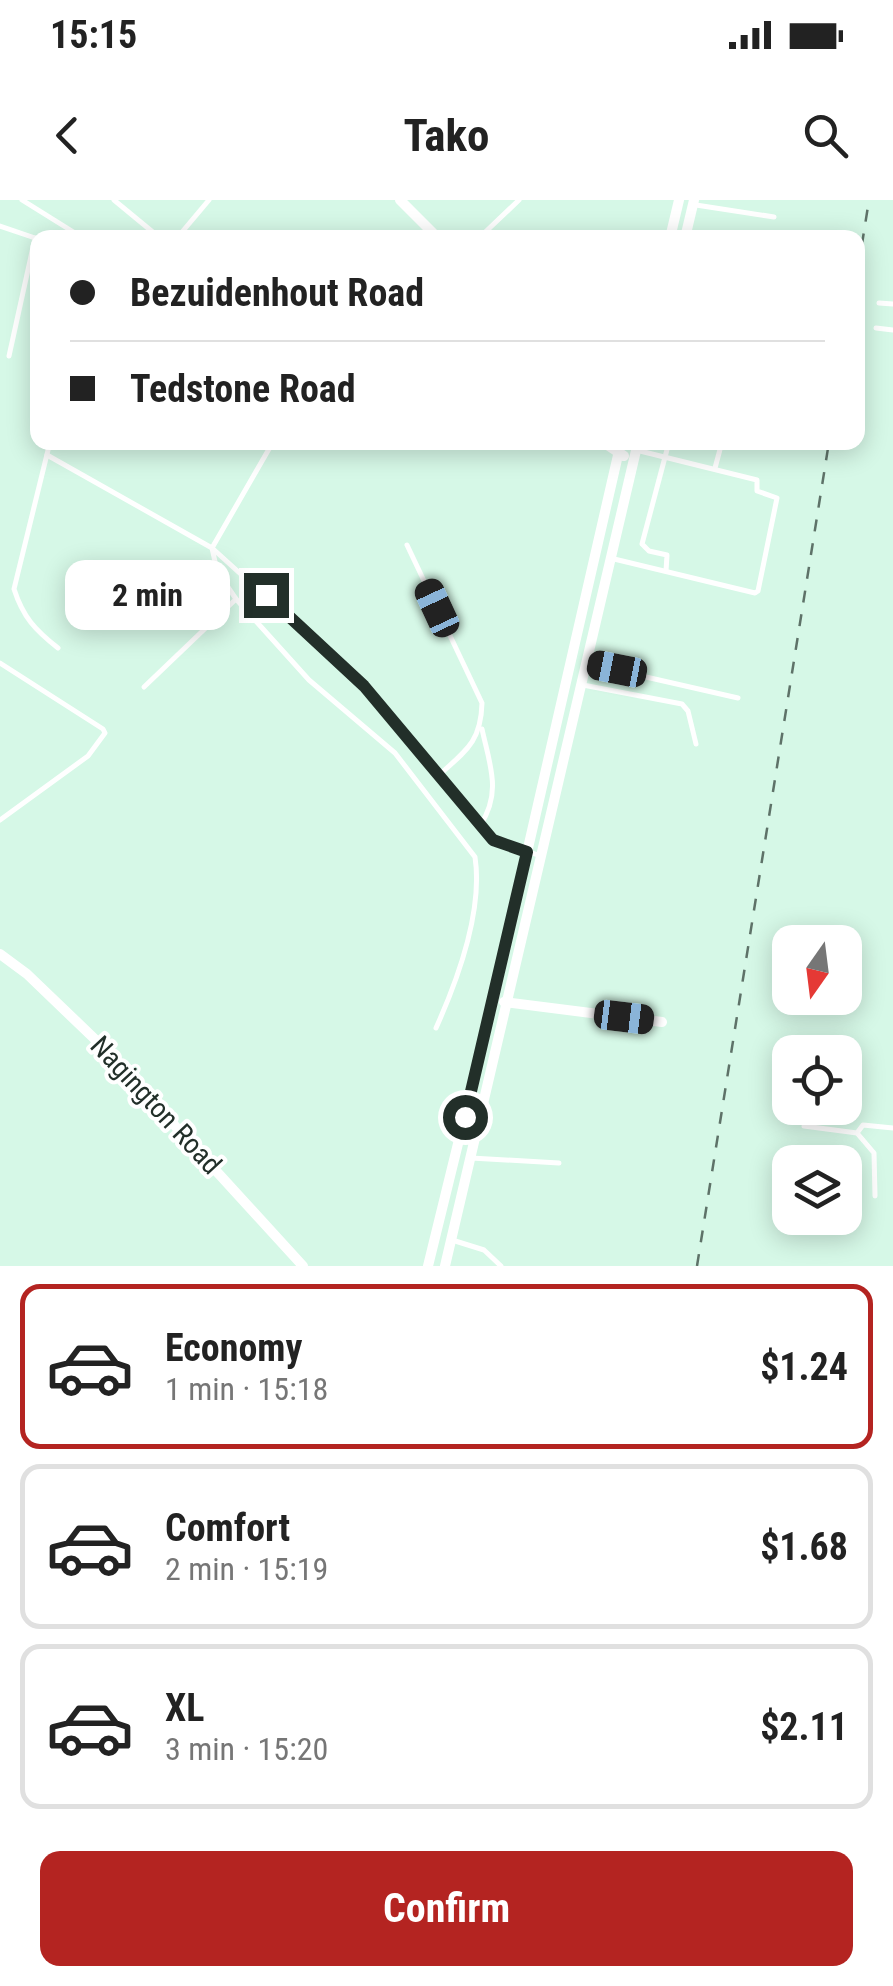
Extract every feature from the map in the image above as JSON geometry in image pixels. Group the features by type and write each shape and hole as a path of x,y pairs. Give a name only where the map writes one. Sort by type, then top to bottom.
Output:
{"street":[{"path":"400,200 430,230"},
{"path":"672,230 678,200"},
{"path":"687,230 693,202"},
{"path":"428,1266 620,450"},
{"path":"445,1266 636,450"},
{"path":"594,562 610,561"},
{"path":"566,685 580,686"},
{"path":"518,894 532,896"},
{"name":"Nagington Road","path":"0,954 28,974 102,1046 304,1266"},
{"path":"493,1001 662,1022"},
{"path":"455,1156 471,1158"}],"lane":[{"path":"22,200 71,230"},
{"path":"114,200 150,230"},
{"path":"184,230 209,200"},
{"path":"487,230 519,200"},
{"path":"693,202 774,217"},
{"path":"0,226 30,236"},
{"path":"9,356 30,264"},
{"path":"879,303 893,304"},
{"path":"876,328 893,330"},
{"path":"48,450 14,590 33,629 58,648"},
{"path":"268,450 212,548 217,571 236,599 309,680 395,754 476,857 478,875 464,955 436,1028"},
{"path":"610,561 758,590 777,498 757,491 758,480 636,450"},
{"path":"666,450 642,544 667,555 666,571"},
{"path":"715,468 720,450"},
{"path":"47,455 212,548 364,686 493,840 541,856"},
{"path":"407,545 482,703 482,728 494,789 492,808 480,826"},
{"path":"144,687 236,599"},
{"path":"586,663 738,698"},
{"path":"0,664 105,733 88,756 0,820"},
{"path":"580,686 682,704 688,711 696,744"},
{"path":"439,775 482,728"},
{"path":"857,1134 863,1125 893,1128"},
{"path":"804,1126 857,1134 874,1153 876,1196"},
{"path":"471,1158 560,1163"},
{"path":"451,1240 484,1250 501,1266"}],"railway":[{"path":"864,230 869,200"},
{"path":"697,1266 828,450"}],"route":[{"path":"266,595 393,717 493,840 527,852 465,1117"}]}
